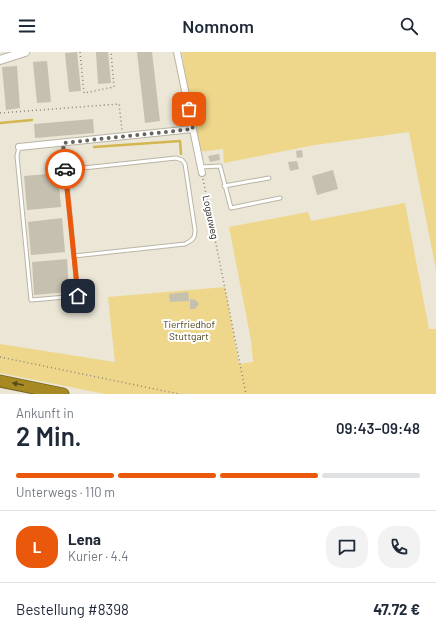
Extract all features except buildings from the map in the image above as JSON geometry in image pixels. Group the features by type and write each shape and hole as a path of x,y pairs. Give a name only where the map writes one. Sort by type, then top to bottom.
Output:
{"highway":[{"path":"0,381 63,394"}],"street":[{"path":"0,60 25,52"},
{"path":"177,52 201,170"},
{"path":"19,147 193,129"}],"lane":[{"path":"19,147 17,156 31,300 78,296 63,143"},
{"path":"65,170 176,158 182,160 185,164 195,230 195,236 192,241 185,244 74,256"},
{"path":"201,170 220,166 231,208 280,198"},
{"path":"224,186 269,178"}],"path":[{"path":"80,52 84,93 114,87 111,52"},
{"path":"0,113 119,104 123,136"},
{"name":"Logauweg","path":"201,170 246,394"},
{"path":"0,357 179,394"}],"green space":[{"path":"182,52 436,52 436,270 409,132 315,145 224,163 223,149 198,152 192,123"},
{"name":"Tierfriedhof Stuttgart","path":"405,203 429,329 436,329 436,394 105,394 0,373 0,344 115,362 108,297 225,287 239,364 253,362 251,340 229,227 308,212 311,221"}],"waterway":[{"path":"0,123 32,120"},
{"path":"94,147 180,141 181,154"}],"way so far":[{"path":"65,169 63,143 193,129 189,109"}],"route":[{"path":"65,169 78,296"}]}
